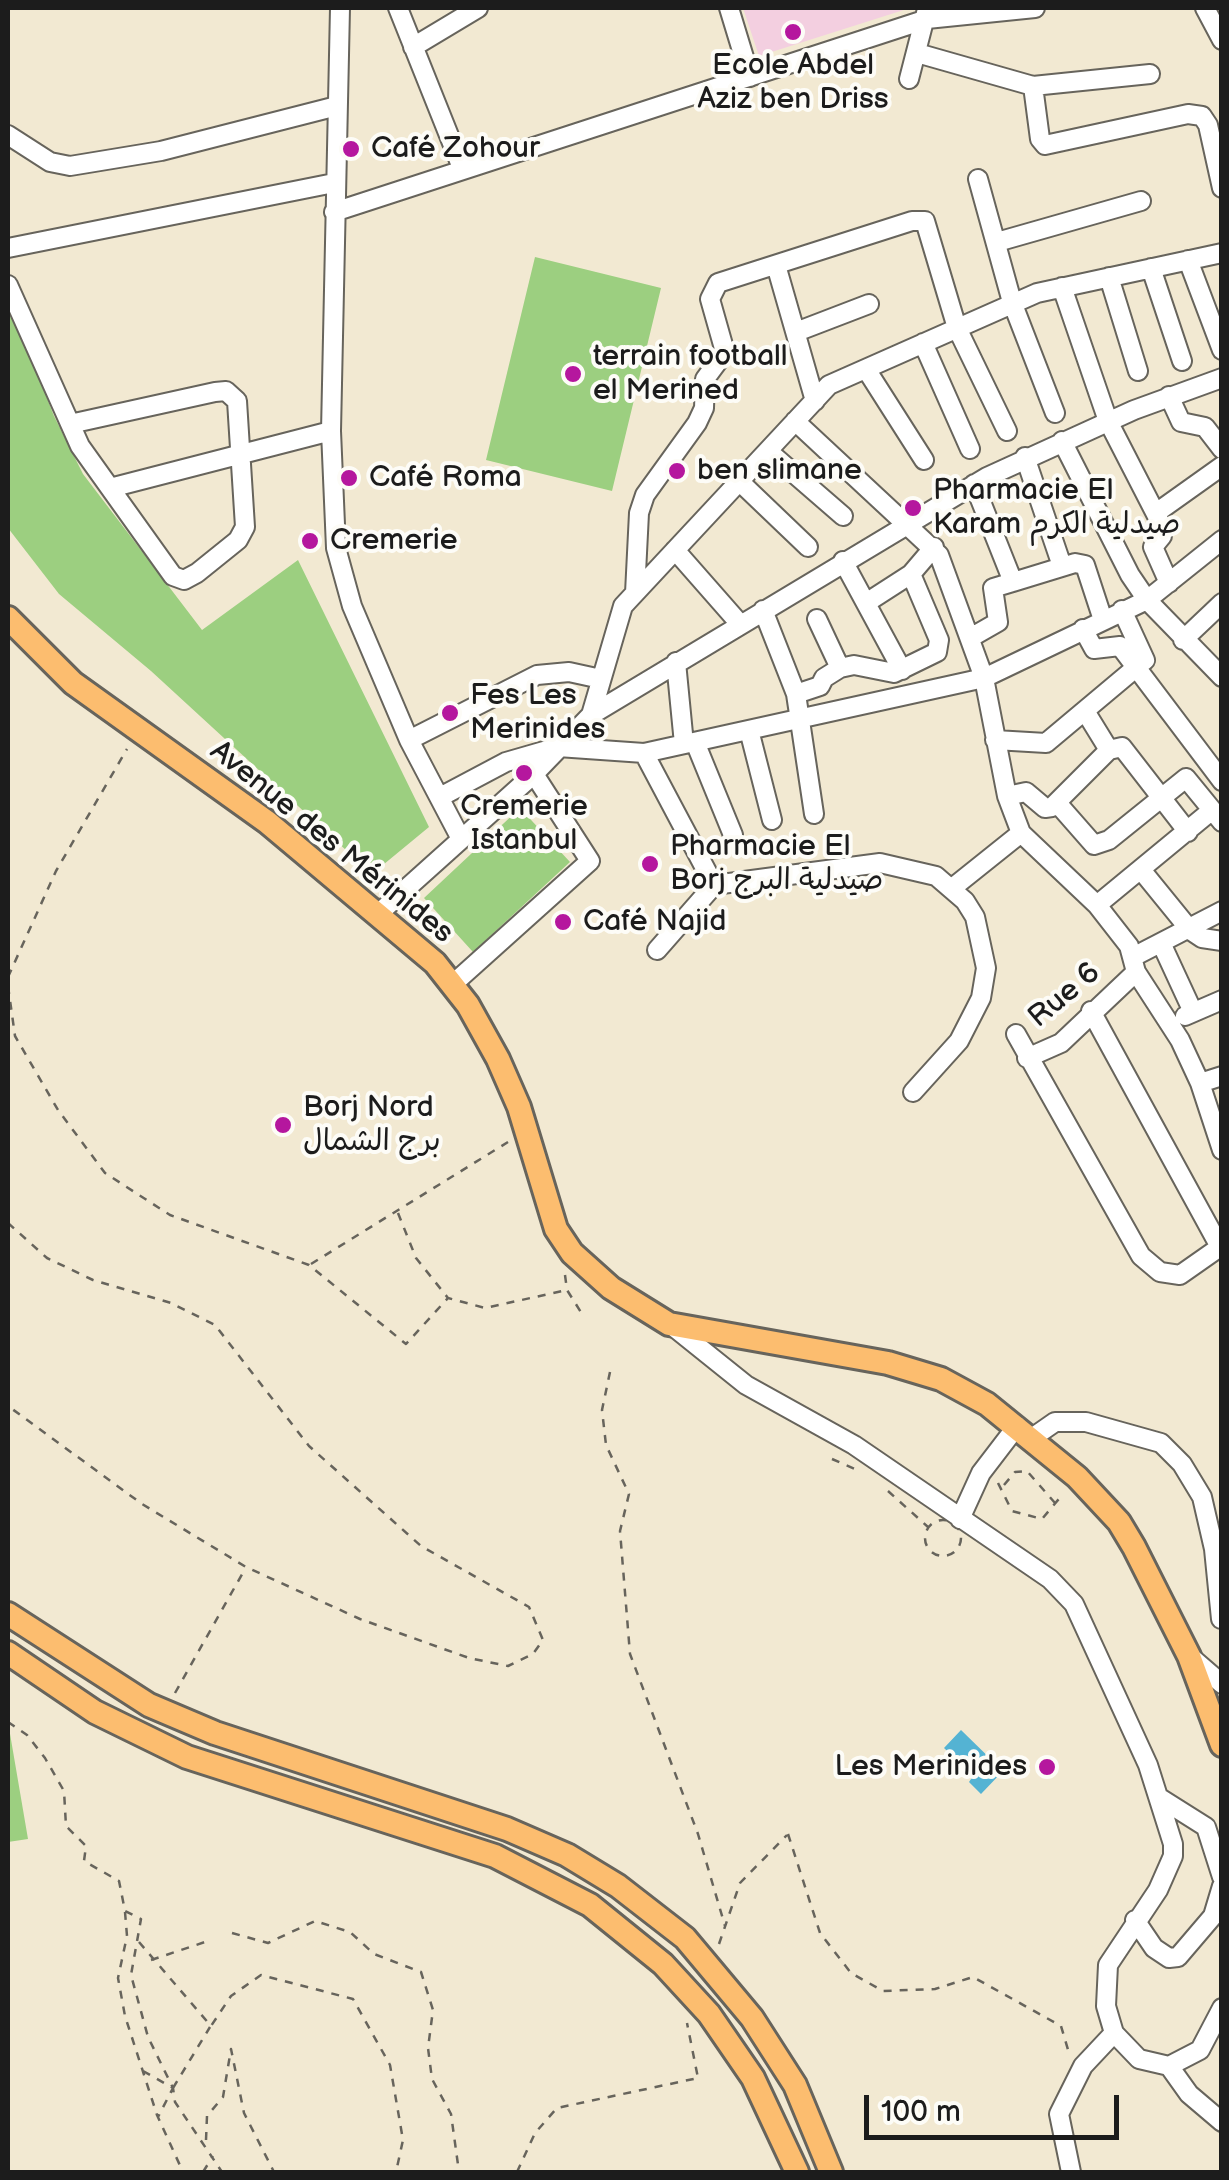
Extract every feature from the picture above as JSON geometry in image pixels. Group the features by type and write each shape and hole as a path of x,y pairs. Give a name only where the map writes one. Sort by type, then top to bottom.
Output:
{"main road":[{"name":"Avenue des Mérinides","path":"8,618 56,668 267,822 378,914 453,984 498,1059 526,1130 550,1216 565,1244 611,1288 670,1324 902,1366 960,1388 1024,1432 1118,1522 1189,1656 1222,1745"},
{"path":"8,1614 103,1680 164,1712 215,1733 497,1825 567,1854 660,1916 711,1967 785,2068 810,2116 830,2172"},
{"path":"8,1653 95,1712 187,1757 520,1867 590,1906 693,1994 753,2078 797,2172"}],"street":[{"path":"340,8 334,183 333,520 343,580 410,740 461,838"},
{"path":"398,8 462,168"},
{"path":"413,47 450,16 478,8"},
{"path":"728,8 750,77"},
{"path":"334,212 750,77 926,13 1035,8"},
{"path":"909,79 926,13"},
{"path":"1212,14 1222,40"},
{"path":"917,53 1032,86 1150,74"},
{"path":"1032,86 1040,139 1045,145 1188,114 1215,122 1222,188"},
{"path":"8,135 50,162 70,166 161,152 337,106"},
{"path":"978,179 1012,302 1054,413"},
{"path":"8,248 334,183"},
{"path":"997,242 1142,201"},
{"path":"635,593 640,513 645,496 697,423 704,408 705,379 725,352 711,289 912,221 924,221 957,328 1007,431"},
{"path":"590,715 623,606 829,385 1012,302 1222,253"},
{"path":"1188,260 1222,350"},
{"path":"776,265 815,400"},
{"path":"1151,268 1182,361"},
{"path":"1109,277 1138,371"},
{"path":"8,285 70,424 172,576 184,580 244,532 239,405 226,391 70,424"},
{"path":"1062,288 1108,421 1156,513 1162,536 1154,553 1169,583"},
{"path":"796,332 869,304"},
{"path":"923,344 970,449"},
{"path":"866,369 924,460"},
{"path":"378,914 534,774 590,715 974,484 1108,421 1222,378"},
{"path":"1169,396 1181,422 1206,427 1222,450"},
{"path":"796,421 934,547 984,678 1008,796 1020,833 1097,904 1169,1022 1200,1083 1221,1146"},
{"path":"110,488 331,432"},
{"path":"1062,441 1146,600 1222,677"},
{"path":"768,450 842,516"},
{"path":"1025,458 1062,566"},
{"path":"1156,513 1222,466"},
{"path":"739,482 808,547"},
{"path":"974,484 1013,582"},
{"path":"440,797 506,762 558,748 644,753 984,678 1146,600 1222,540"},
{"path":"866,603 911,574 934,547"},
{"path":"676,550 740,624"},
{"path":"844,562 902,670"},
{"path":"970,638 998,622 993,588 1062,566 1085,565 1103,620"},
{"path":"796,694 820,686 824,678 840,668 902,670 930,658 940,647 911,574"},
{"path":"1183,640 1221,604"},
{"path":"763,610 796,694 814,814"},
{"path":"996,740 1046,743 1135,669 1145,656 1122,610"},
{"path":"818,620 840,668"},
{"path":"1083,630 1094,649 1116,644 1222,784 1211,812 1097,904"},
{"path":"676,662 689,743 734,834"},
{"path":"410,740 536,675 558,672 601,679"},
{"path":"1085,710 1109,750"},
{"path":"749,730 772,820"},
{"path":"1008,796 1026,792 1045,808 1058,804 1109,750 1124,748 1188,832"},
{"path":"644,753 714,885"},
{"path":"453,984 590,861 534,774"},
{"path":"1058,804 1094,845 1108,840 1186,778 1211,812"},
{"path":"951,889 1020,833"},
{"path":"657,950 714,885 880,863 936,876 975,917 984,944 984,982 959,1041 914,1092"},
{"path":"1142,871 1190,930 1202,938 1222,941"},
{"name":"Rue 6","path":"1027,1058 1061,1042 1134,965 1162,944 1222,911"},
{"path":"1162,944 1193,1012"},
{"path":"1169,1022 1222,1000"},
{"path":"1016,1034 1141,1256 1160,1272 1180,1275 1221,1246 1091,1011"},
{"path":"1200,1083 1222,1076"},
{"path":"670,1324 746,1385 854,1445 1050,1579 1074,1604 1089,1628 1160,1798 1173,1856 1158,1890 1108,1965 1106,1996 1114,2033 1139,2059 1169,2066 1200,2050 1222,2008"},
{"path":"960,1519 981,1473 1024,1432 1055,1422 1086,1422 1160,1444 1182,1464 1202,1496 1214,1549 1221,1619"},
{"path":"1214,1549 1221,1529"},
{"path":"1189,1656 1222,1684"},
{"path":"1160,1798 1206,1826 1222,1877"},
{"path":"1135,1920 1154,1948 1170,1958 1178,1957 1213,1916 1222,1886"},
{"path":"1071,2172 1059,2114 1083,2066 1114,2033"},
{"path":"1169,2066 1189,2094 1222,2122"}],"path":[{"path":"8,977 56,871 138,730"},
{"path":"8,986 15,1036 58,1110 105,1174 170,1214 308,1265 406,1344 448,1298"},
{"path":"308,1265 526,1130"},
{"path":"398,1212 416,1258 448,1298 485,1308 567,1290"},
{"path":"8,1223 46,1258 92,1280 171,1304 215,1325 309,1446 422,1546 530,1607 543,1640 533,1654 508,1666 469,1658 360,1619 246,1567 142,1504 8,1406"},
{"path":"610,1372 602,1410 606,1445 629,1494 620,1530 630,1654 698,1834 726,1926"},
{"path":"832,1459 859,1471"},
{"path":"1004,1486 1015,1472 1027,1471 1055,1503"},
{"path":"981,1473 1004,1486 1012,1511 1042,1519 1065,1491"},
{"path":"887,1490 928,1527 924,1539 930,1551 947,1556 958,1549"},
{"path":"164,1712 246,1567"},
{"path":"8,1722 28,1735 46,1758 64,1792 66,1826 86,1846 84,1861 120,1881 127,1936 118,1978 142,2070 183,2172"},
{"path":"711,1967 740,1882 788,1834 820,1933 851,1974 883,1991 897,1992 935,1989 973,1978 1061,2026 1070,2056"},
{"path":"125,1911 141,1919 131,1975 148,2037 172,2088 174,2102 206,2143 222,2172"},
{"path":"232,1933 268,1943 315,1921 350,1932 374,1954 421,1972 432,2010 428,2048 432,2079 451,2114 459,2172"},
{"path":"138,1936 150,1960 211,2026"},
{"path":"150,1960 205,1942"},
{"path":"158,2117 231,1996 262,1975 352,2000 390,2065 403,2140 396,2172"},
{"path":"517,2172 535,2133 557,2108 698,2078 686,2029 693,1994"},
{"path":"206,2143 207,2116 223,2097 231,2049 244,2113 274,2172"},
{"path":"142,2070 172,2088"},
{"path":"203,2172 213,2155"}],"shaded area":[{"name":"Ecole Abdel Aziz ben Driss","path":"743,8 910,8 759,56"}],"green space":[{"name":"terrain football el Merined","path":"535,257 661,288 612,491 486,460"},
{"path":"8,313 23,336 54,416 83,474 202,630 298,560 429,827 372,874 151,671 59,594 8,528"},
{"path":"520,808 570,862 473,952 424,898"},
{"path":"8,1722 28,1839 8,1842"}],"water":[{"path":"961,1730 1003,1771 981,1794 969,1782 973,1776 944,1748"}],"place":[{"name":"Ecole Abdel Aziz ben Driss","path":"793,32"},
{"name":"Café Zohour","path":"351,149"},
{"name":"terrain football el Merined","path":"573,374"},
{"name":"ben slimane","path":"677,471"},
{"name":"Café Roma","path":"349,478"},
{"name":"Pharmacie El Karam صيدلية الكرم","path":"913,508"},
{"name":"Cremerie","path":"310,541"},
{"name":"Fes Les Merinides","path":"450,713"},
{"name":"Cremerie Istanbul","path":"524,773"},
{"name":"Pharmacie El Borj صيدلية البرج","path":"650,864"},
{"name":"Café Najid","path":"563,922"},
{"name":"Borj Nord برج الشمال","path":"283,1125"},
{"name":"Les Merinides","path":"1047,1767"}]}
